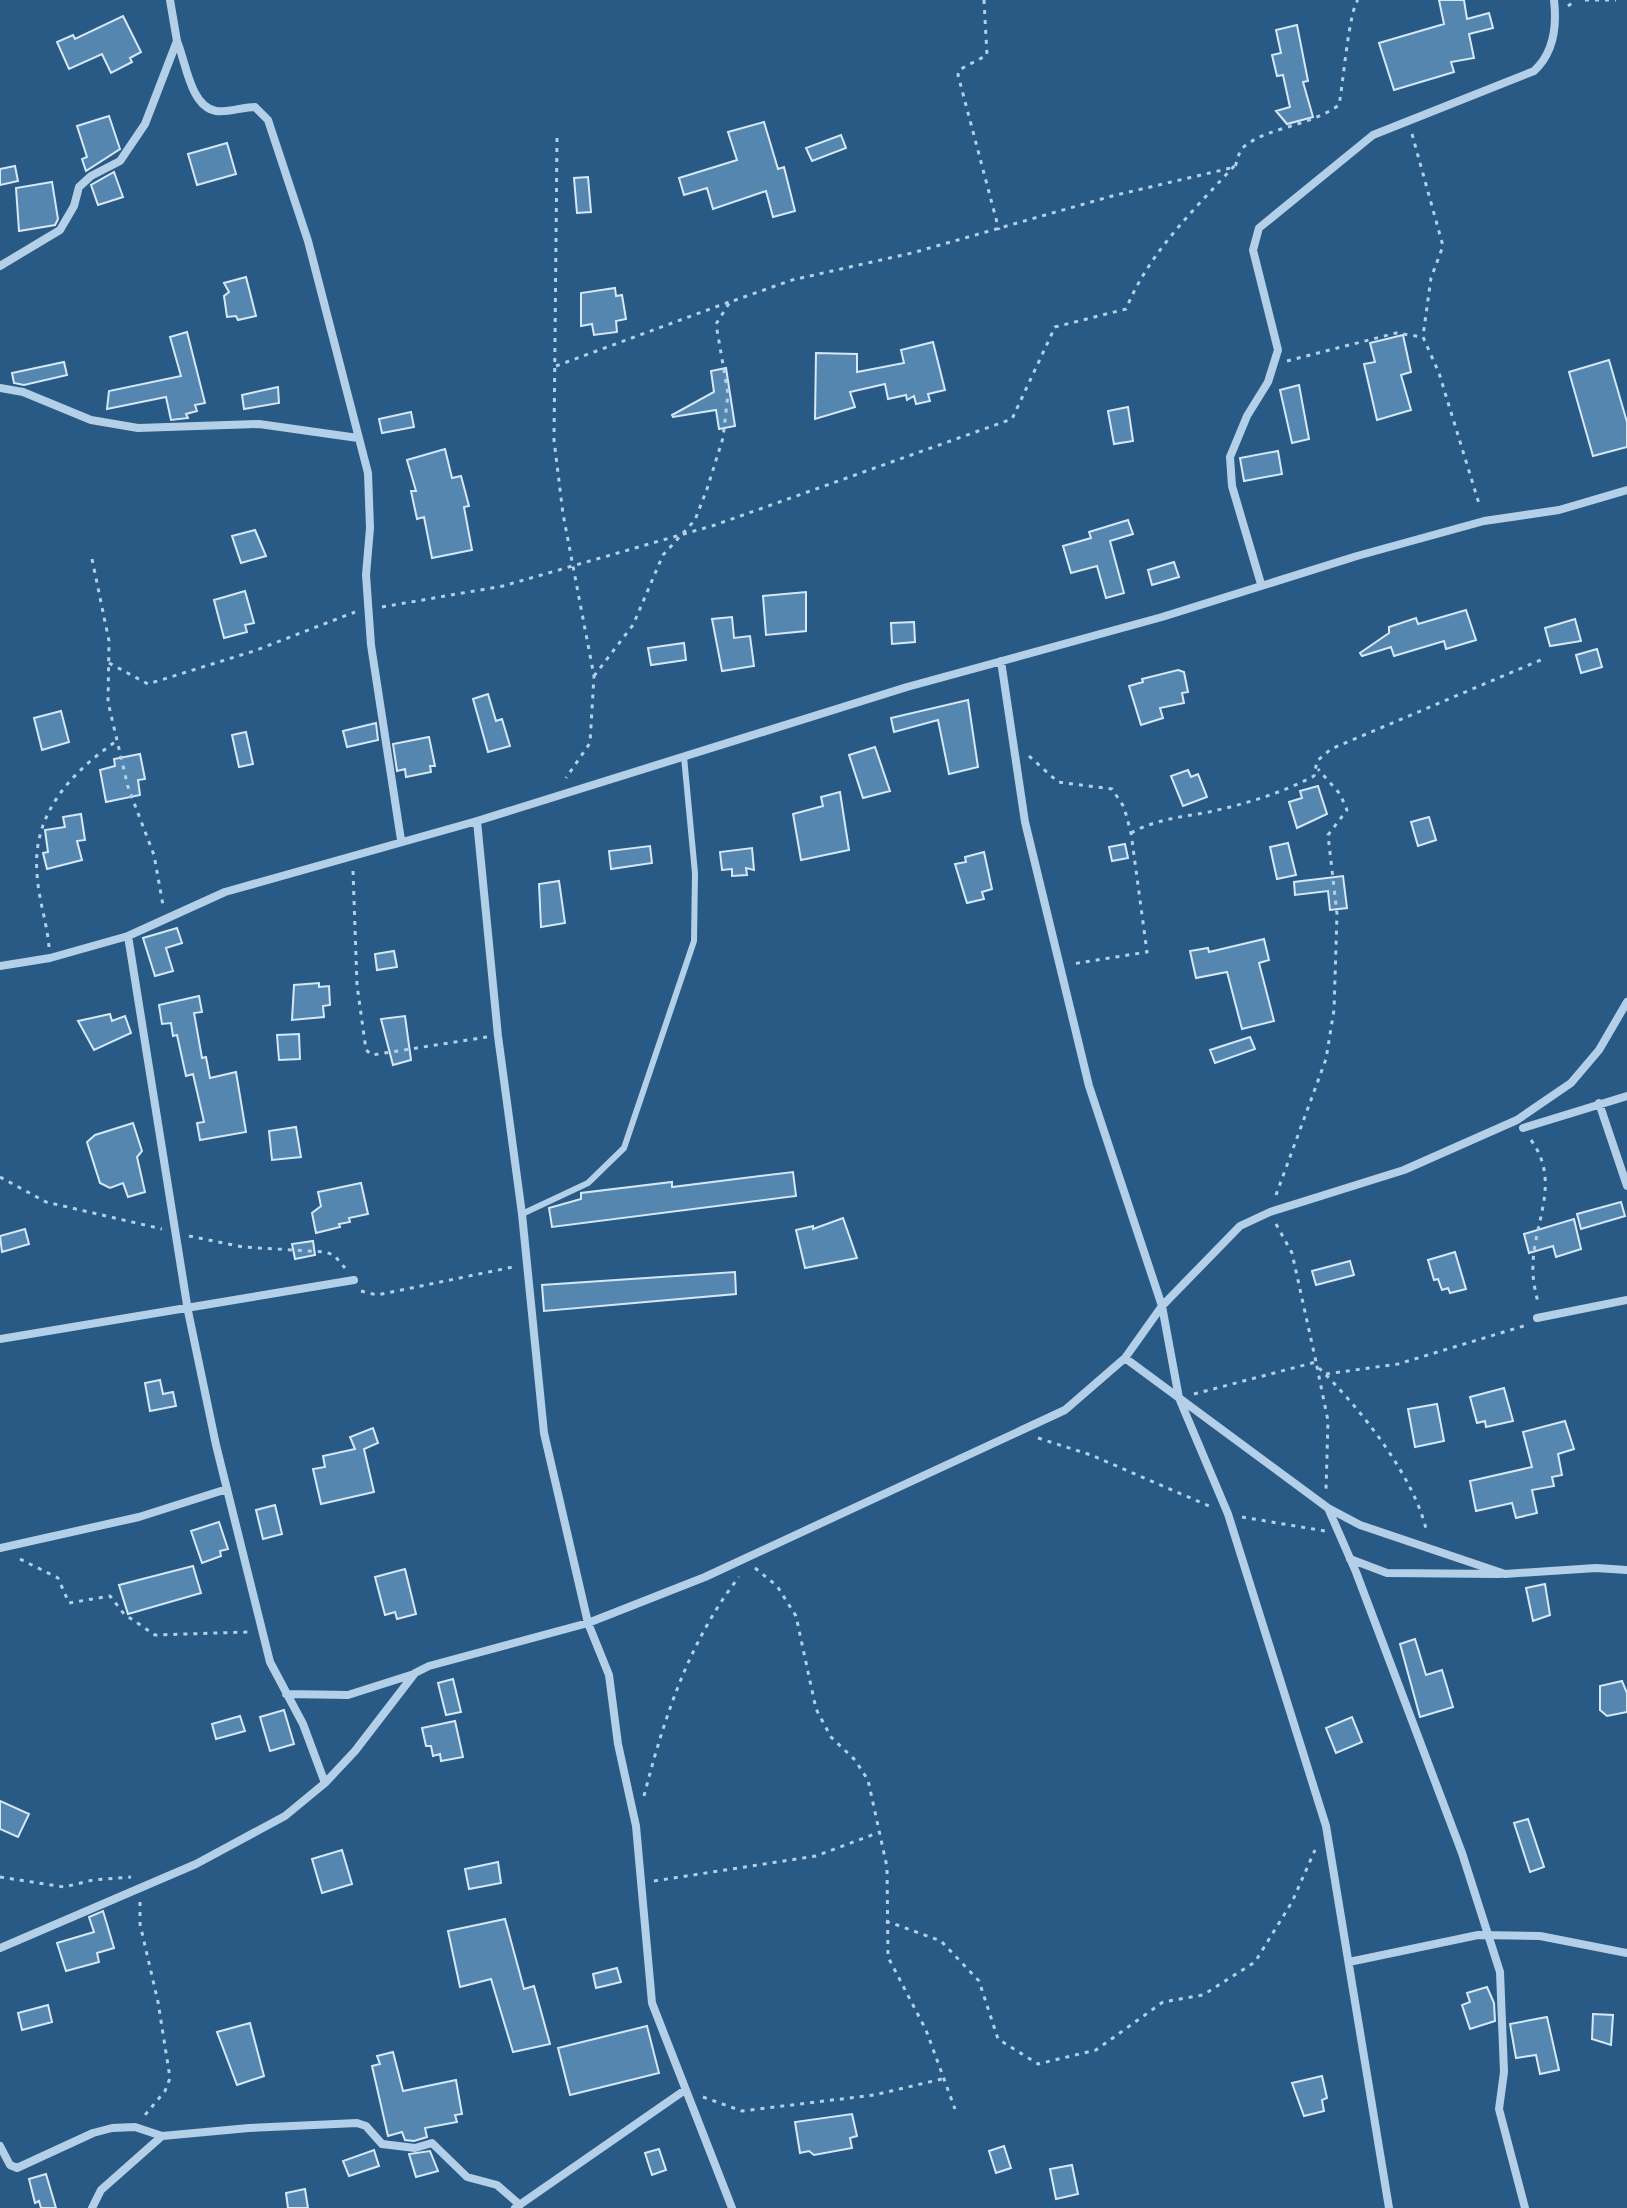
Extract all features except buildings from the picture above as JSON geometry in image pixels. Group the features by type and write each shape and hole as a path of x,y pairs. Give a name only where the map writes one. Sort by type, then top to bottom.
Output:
{"street":[{"path":"170,0 177,41 193,90 204,106 219,112 255,107 275,132 308,241 368,473 370,528 366,575 371,645 401,840"},
{"path":"1261,584 1232,486 1230,457 1276,364 1278,350 1253,250 1259,228 1373,135 1534,71 1550,50 1556,16 1554,0"},
{"path":"0,266 60,230 74,206 79,187 91,176 120,161 145,124 177,41"},
{"path":"0,388 23,392 91,420 138,428 259,424 358,438"},
{"path":"0,966 50,958 128,936 225,892 352,859 401,840 477,821 1001,661 1162,617 1261,584 1484,521 1559,510 1627,490"},
{"path":"1001,661 1025,822 1089,1086 1162,1306 1179,1398 1228,1514 1326,1826 1389,2208"},
{"path":"477,821 498,1036 522,1214 544,1433 588,1623 609,1675 618,1744 636,1826 652,2003 732,2208"},
{"path":"128,936 178,1233 188,1311 227,1489 270,1662 303,1724 325,1783"},
{"path":"286,1694 348,1695 429,1666 588,1623 758,1553 1023,1433 1065,1410 1125,1358 1162,1306 1240,1226 1270,1212 1404,1170 1517,1120 1571,1083 1599,1050 1627,1002"},
{"path":"1523,1128 1627,1096"},
{"path":"1599,1103 1627,1186"},
{"path":"0,1339 188,1311 354,1280"},
{"path":"1537,1318 1627,1300"},
{"path":"1125,1358 1328,1508 1360,1525 1505,1574"},
{"path":"0,1548 139,1517 227,1489"},
{"path":"1328,1508 1462,1853 1500,1972 1504,2072 1499,2109 1525,2208"},
{"path":"1350,1559 1387,1573 1505,1574 1596,1568 1627,1570"},
{"path":"0,1948 90,1907 143,1889 272,1824 325,1783 355,1751 415,1673"},
{"path":"1349,1962 1487,1935 1540,1936 1627,1953"},
{"path":"0,2146 10,2165 17,2168 93,2133 135,2127 162,2136 357,2123 366,2126 382,2144 415,2148 432,2143 467,2177 497,2185 517,2206 685,2090"},
{"path":"92,2208 101,2190 162,2136"}],"lane":[{"path":"522,1214 588,1183 624,1148 694,941 695,873 684,757"}],"path":[{"path":"984,0 987,55 959,70 958,75 999,230"},
{"path":"373,608 503,586 715,525 1012,419 1055,327 1126,309 1140,276 1162,244 1236,164 1239,153 1252,141 1322,118 1339,105 1348,59 1352,7 1358,0"},
{"path":"1585,0 1616,0"},
{"path":"1408,123 1443,246 1431,278 1423,337 1448,402 1484,521"},
{"path":"552,798 590,743 594,676 563,514 554,440 557,138"},
{"path":"556,366 792,280 999,230 1236,164"},
{"path":"594,676 633,625 663,555 695,520 707,489 723,438 728,394 716,324 730,302"},
{"path":"1276,364 1396,333 1410,332 1423,337"},
{"path":"92,559 109,641 108,702 128,787 154,855 165,917"},
{"path":"109,663 148,684 254,651 358,611"},
{"path":"1328,1508 1325,1485 1328,1421 1318,1367 1292,1253 1270,1212 1326,1059 1334,1010 1337,914 1328,835 1347,810 1340,794 1318,769 1317,761 1331,749 1543,659"},
{"path":"50,958 37,874 39,836 70,778 116,741"},
{"path":"1013,744 1058,782 1112,789 1124,807 1131,833 1147,952 1122,959 1060,965"},
{"path":"1131,833 1163,820 1227,808 1277,792 1314,776 1318,769"},
{"path":"352,859 357,900 357,985 366,1050 372,1055 400,1053 498,1036"},
{"path":"1326,1374 1398,1364 1521,1327 1537,1318 1533,1271 1547,1183 1539,1151 1523,1128"},
{"path":"0,1177 46,1202 178,1233"},
{"path":"1179,1398 1316,1362"},
{"path":"1318,1367 1353,1406 1407,1482 1423,1513 1430,1549"},
{"path":"1023,1433 1091,1455 1228,1514 1282,1526 1339,1533"},
{"path":"758,1553 749,1563 777,1586 796,1616 816,1709 831,1737 855,1760 868,1780 887,1867 888,1957 926,2030 955,2109"},
{"path":"14,1558 33,1563 58,1578 69,1603 110,1596 124,1614 155,1635 229,1630 263,1635"},
{"path":"644,1796 674,1695 698,1641 741,1574"},
{"path":"886,1921 941,1941 979,1981 998,2039 1038,2064 1096,2050 1163,2002 1203,1995 1255,1962 1292,1902 1326,1826"},
{"path":"642,1883 816,1856 881,1832"},
{"path":"0,1877 64,1887 101,1878 141,1876"},
{"path":"135,2127 165,2091 170,2078 140,1924 143,1889"},
{"path":"685,2090 742,2111 874,2095 944,2078"}]}
